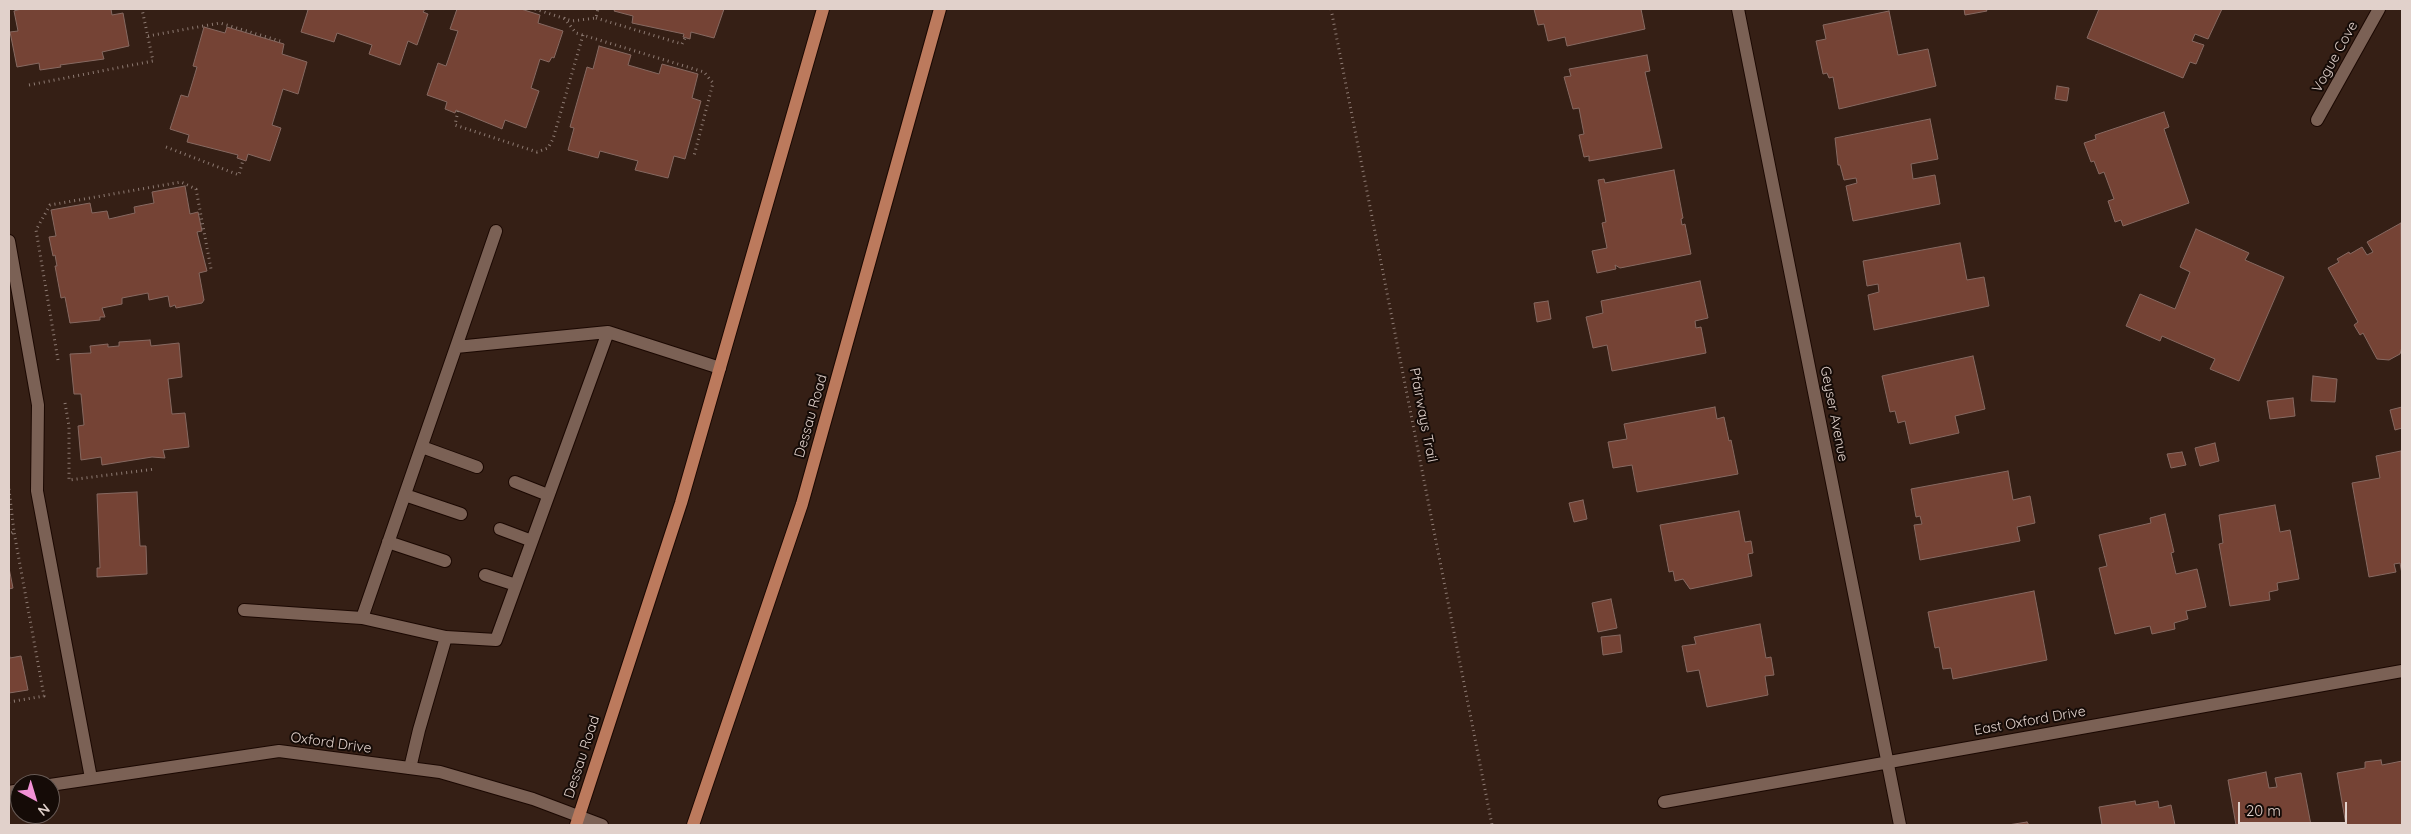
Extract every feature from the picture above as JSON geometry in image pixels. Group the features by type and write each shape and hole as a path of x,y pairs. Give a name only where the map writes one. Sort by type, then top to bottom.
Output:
{"main road":[{"name":"Dessau Road","path":"577,821 681,503 823,9"},
{"name":"Dessau Road","path":"693,825 802,504 940,9"}],"street":[{"name":"Geyser Avenue","path":"1738,9 1900,825"},
{"name":"Vogue Cove","path":"2317,120 2379,9"},
{"path":"362,618 496,231"},
{"path":"9,241 38,405 37,491 91,778"},
{"path":"456,347 608,332 720,368"},
{"path":"244,610 362,618 446,637 496,640 608,332"},
{"path":"422,446 477,468"},
{"path":"515,482 548,495"},
{"path":"405,495 460,514"},
{"path":"500,529 532,541"},
{"path":"388,542 445,561"},
{"path":"485,575 516,584"},
{"path":"410,768 446,637"},
{"name":"East Oxford Drive","path":"1664,802 2402,671"},
{"name":"Oxford Drive","path":"60,783 279,751 440,772 534,799 577,821 602,825"}],"path":[{"path":"29,85 153,61 142,9"},
{"path":"535,9 572,22 596,18 682,44 685,38"},
{"path":"596,18 598,9"},
{"name":"Pfairways Trail","path":"1331,9 1492,825"},
{"path":"564,18 576,33 704,72 713,83 694,156"},
{"path":"148,36 220,23 280,41"},
{"path":"458,111 455,125 537,152 548,148 553,139 583,35"},
{"path":"166,147 239,175 243,160"},
{"path":"59,366 36,230 50,205 181,182 196,189 211,269"},
{"path":"64,394 69,426 69,480 155,469"},
{"path":"9,490 14,532 44,696 9,702"},
{"path":"9,534 14,532"}],"building":[{"path":"21,9 111,9 112,15 123,13 129,46 102,52 104,59 60,65 61,67 40,70 39,63 17,67 10,32 18,31 14,11"},
{"path":"304,9 425,9 423,12 428,14 417,45 408,41 400,65 369,54 372,45 337,33 334,42 301,32 308,10"},
{"path":"457,9 521,9 540,15 538,23 563,31 554,58 552,57 549,62 540,59 531,88 539,91 526,128 505,120 502,129 456,110 455,113 445,109 447,102 427,95 438,63 446,66 458,31 450,29"},
{"path":"615,9 724,9 714,38 691,32 690,39 683,37 684,34 632,23 633,16 614,11"},
{"path":"1534,9 1641,9 1645,29 1567,46 1565,37 1548,41 1544,24 1538,25"},
{"path":"1964,9 1986,9 1987,11 1965,15"},
{"path":"2099,9 2222,9 2208,39 2195,34 2192,41 2204,45 2196,64 2190,62 2183,78 2087,38"},
{"path":"1889,11 1898,55 1928,49 1936,86 1839,109 1833,77 1829,78 1827,73 1823,74 1816,41 1826,39 1823,25"},
{"path":"204,27 225,33 227,27 284,44 282,54 307,62 298,94 283,89 272,125 281,128 270,161 248,154 246,161 237,158 238,155 187,142 189,135 170,129 181,95 188,97 197,67 193,66"},
{"path":"599,46 631,55 628,65 659,74 662,64 698,74 692,98 701,101 685,159 674,156 668,178 635,170 638,161 600,151 598,158 568,150 574,128 570,127 587,67 593,69"},
{"path":"1647,55 1650,71 1645,72 1662,148 1589,161 1589,156 1584,157 1579,135 1584,134 1579,108 1573,109 1564,77 1571,76 1569,69"},
{"path":"2057,86 2069,88 2067,101 2055,99"},
{"path":"2164,112 2169,127 2164,129 2189,203 2123,226 2121,220 2115,222 2108,201 2114,199 2104,172 2099,174 2094,161 2091,162 2084,143 2096,139 2095,135"},
{"path":"1930,119 1938,159 1911,164 1913,179 1935,175 1940,204 1853,221 1846,186 1857,183 1856,178 1844,180 1840,165 1838,165 1835,138"},
{"path":"1674,170 1683,218 1681,219 1682,225 1685,224 1691,254 1620,268 1615,265 1616,269 1597,273 1592,251 1607,248 1602,223 1606,222 1598,180 1604,179 1605,183"},
{"path":"185,186 190,214 198,212 202,231 197,232 207,271 199,273 204,300 202,303 176,308 175,305 170,307 168,296 149,300 148,293 122,298 122,304 102,308 105,317 100,317 100,320 70,323 65,297 61,298 55,266 57,266 55,255 53,256 49,237 56,236 51,210 90,203 92,213 107,211 109,219 135,213 134,207 154,203 152,192"},
{"path":"2401,223 2402,347 2400,354 2389,360 2377,359 2363,333 2360,335 2354,325 2358,322 2328,268 2339,262 2337,259 2362,247 2367,255 2373,252 2367,242"},
{"path":"2196,229 2249,253 2245,260 2284,277 2239,381 2210,369 2215,359 2162,336 2160,341 2126,326 2140,294 2175,309 2190,272 2180,267"},
{"path":"1960,243 1967,280 1984,277 1989,306 1874,330 1868,295 1879,292 1878,284 1867,286 1863,261"},
{"path":"1700,281 1708,318 1695,321 1696,328 1701,327 1706,353 1612,371 1607,345 1593,348 1586,317 1603,313 1601,301"},
{"path":"1548,301 1551,319 1537,322 1534,303"},
{"path":"150,340 151,346 179,343 182,377 168,379 172,414 185,413 189,447 163,450 165,458 152,457 102,465 101,457 81,460 78,426 84,425 81,394 74,394 70,354 91,353 90,346 108,344 108,347 119,346 119,342"},
{"path":"1973,356 1985,409 1955,416 1959,433 1910,444 1905,421 1898,423 1895,411 1890,412 1882,376"},
{"path":"2313,376 2337,379 2335,402 2311,401"},
{"path":"2293,398 2295,416 2270,419 2267,401"},
{"path":"1715,407 1717,419 1724,417 1738,474 1637,492 1632,465 1613,468 1608,442 1627,439 1624,424"},
{"path":"2402,407 2402,428 2395,430 2390,410"},
{"path":"2215,443 2219,461 2200,466 2195,448"},
{"path":"2401,451 2402,574 2400,563 2394,564 2396,572 2369,577 2352,483 2380,478 2376,456"},
{"path":"2182,452 2186,465 2171,468 2167,454"},
{"path":"2008,471 2013,500 2030,496 2035,523 2017,527 2020,541 1920,560 1914,525 1922,524 1920,516 1916,517 1911,489"},
{"path":"137,492 140,546 146,546 147,574 97,577 97,568 100,568 97,494"},
{"path":"1583,500 1587,519 1574,522 1569,503"},
{"path":"2275,505 2280,532 2290,530 2299,579 2277,583 2278,590 2269,592 2270,600 2230,606 2219,544 2223,543 2219,515"},
{"path":"1739,511 1745,542 1751,541 1753,553 1748,554 1752,576 1690,589 1683,579 1675,581 1673,571 1669,572 1660,525"},
{"path":"2165,514 2174,552 2171,553 2176,574 2197,569 2206,607 2186,611 2188,619 2174,623 2175,629 2152,634 2150,626 2115,634 2099,568 2107,566 2099,535 2151,523 2150,518"},
{"path":"9,568 13,588 9,589"},
{"path":"2034,591 2047,660 1953,679 1951,668 1943,669 1939,647 1935,648 1928,612"},
{"path":"1611,599 1617,628 1598,632 1592,603"},
{"path":"1760,624 1766,658 1771,657 1774,675 1765,676 1768,695 1707,707 1699,670 1687,672 1682,646 1696,644 1694,637"},
{"path":"1620,635 1622,652 1603,655 1601,637"},
{"path":"9,652 10,658 21,656 28,690 9,693"},
{"path":"2381,760 2382,765 2402,761 2402,825 2346,825 2337,773 2365,768 2365,762"},
{"path":"2266,772 2269,788 2277,787 2275,778 2301,773 2311,825 2236,825 2228,780"},
{"path":"2135,801 2136,805 2158,801 2159,808 2171,805 2175,825 2102,825 2099,807"},
{"path":"2027,822 2029,825 2008,825"}]}
